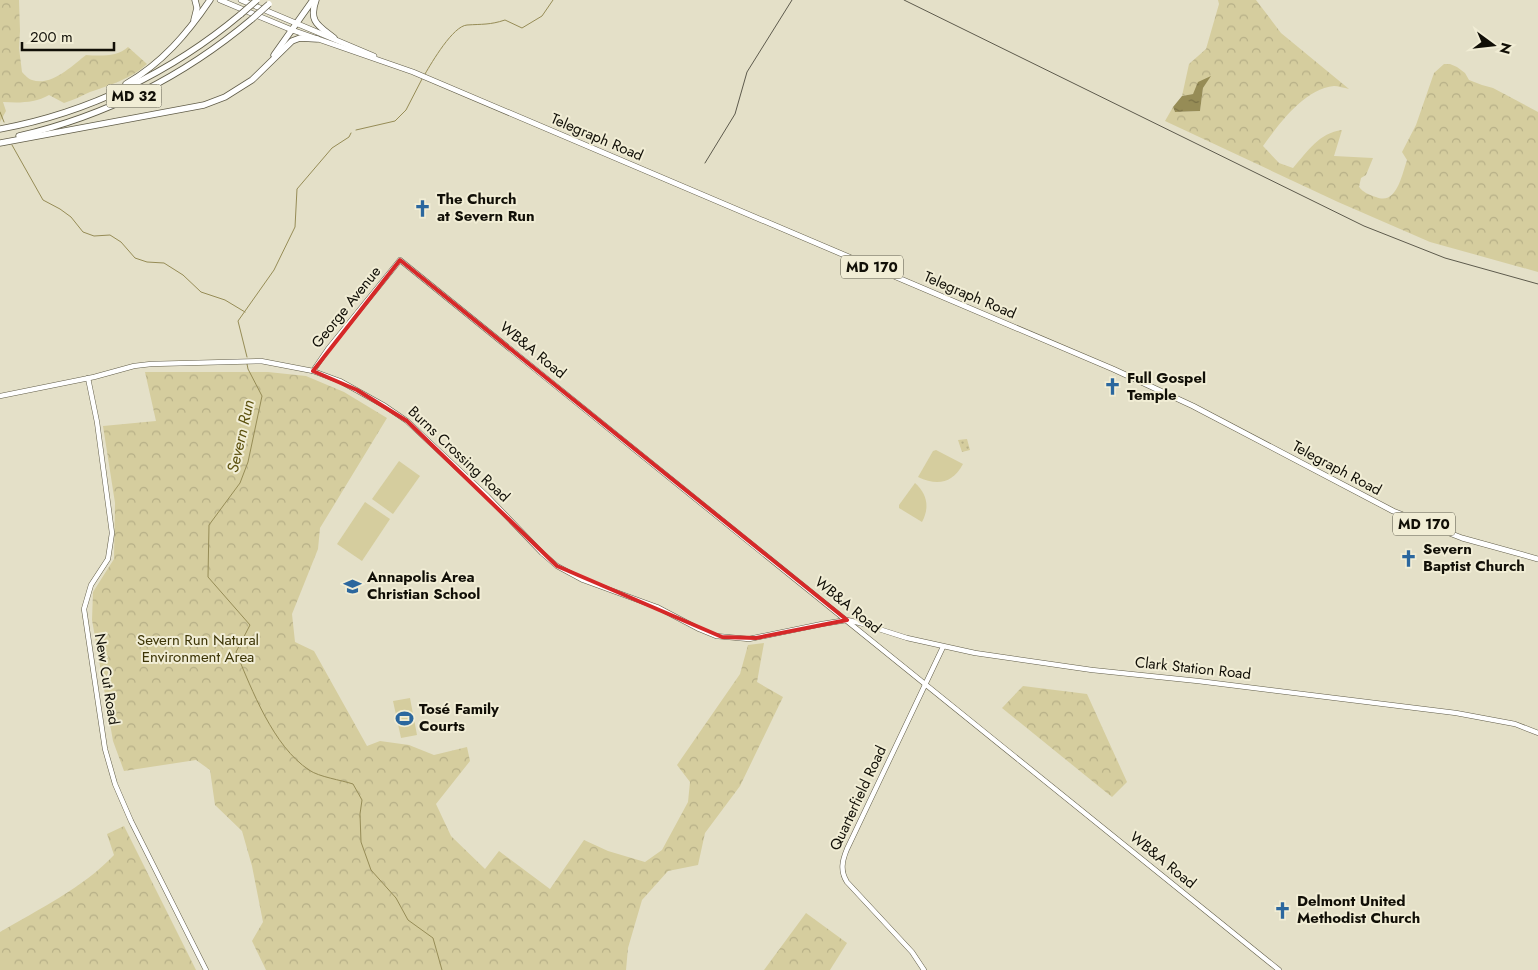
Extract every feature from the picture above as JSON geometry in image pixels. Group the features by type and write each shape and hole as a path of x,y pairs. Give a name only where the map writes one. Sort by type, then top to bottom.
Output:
{"highway":[{"path":"187,31 196,12 195,0"},
{"path":"72,110 139,76 169,52 210,0"},
{"name":"MD 32","path":"0,129 30,123 72,110 128,87 153,74 206,41 257,0"},
{"path":"259,74 315,0"},
{"path":"315,0 313,12 315,21 334,38"},
{"name":"MD 32","path":"0,142 76,120 134,96 196,61 252,19 271,2"},
{"path":"0,142 193,108 225,97 244,86 259,74 292,41 305,38 317,39"}],"main road":[{"name":"Telegraph Road","path":"220,0 292,30 388,62"},
{"name":"Telegraph Road","path":"241,0 1146,383 1370,500 1399,513 1462,538 1538,559"}],"street":[{"name":"George Avenue","path":"313,371 328,349 400,260"},
{"name":"WB&A Road","path":"400,260 1279,970"},
{"name":"Burns Crossing Road","path":"0,396 146,365 247,360 270,362 313,371 352,388 404,418 488,497 542,553 558,566 583,580 649,603 704,631 722,637 756,638 847,620"},
{"name":"New Cut Road","path":"88,378 97,422 112,533 108,559 91,585 84,609 104,742 119,793 206,970"},
{"name":"Clark Station Road","path":"847,620 943,647 1003,657 1092,670 1456,712 1516,724 1538,733"},
{"name":"Quarterfield Road","path":"924,970 912,952 847,882 843,874 842,864 847,849 943,647"}],"highlighted area":[{"path":"400,260 847,620 756,638 722,637 557,566 407,421 357,390 313,371"}],"green space":[{"path":"0,0 19,0 19,48 22,72 31,79 39,81 54,78 86,55 102,56 114,54 128,47 147,64 134,74 120,81 64,103 49,95 27,102 3,102 6,111 0,122"},
{"path":"1218,0 1256,0 1281,33 1349,89 1334,86 1312,94 1293,109 1263,146 1279,163 1293,168 1320,139 1342,130 1334,156 1373,158 1366,175 1361,178 1359,187 1364,192 1373,196 1383,199 1389,197 1398,187 1407,160 1402,152 1416,125 1434,73 1444,64 1457,67 1465,73 1469,80 1493,88 1538,112 1538,272 1430,242 1338,202 1165,121 1173,107 1175,112 1200,111 1203,88 1210,77 1193,94 1182,96 1189,64 1206,49 1219,4"},
{"name":"Severn Run Natural Environment Area","path":"145,372 268,372 306,376 344,392 387,418 320,528 318,549 292,614 295,642 314,651 367,746 380,741 409,745 434,755 467,747 470,761 436,804 451,836 485,869 499,851 550,889 584,840 608,851 645,862 662,850 688,802 690,782 677,765 740,674 748,645 764,643 757,682 783,697 740,786 705,833 698,865 668,871 642,900 628,948 626,970 266,970 252,941 263,922 252,866 242,831 215,805 210,770 196,760 124,771 113,741 92,620 93,592 114,559 115,503 103,426 156,421"},
{"path":"967,439 970,450 962,452 958,440"},
{"path":"936,450 963,464 959,471 949,479 938,482 918,477 933,451"},
{"path":"399,461 420,476 393,514 372,499"},
{"path":"915,483 925,496 926,501 926,511 922,522 899,508 899,505"},
{"path":"365,502 390,519 362,561 337,544"},
{"path":"1023,686 1087,694 1127,782 1112,797 1002,708"},
{"name":"Tosé Family Courts","path":"410,698 417,735 401,738 393,701"},
{"path":"124,826 196,970 0,970 0,932 75,888 102,867 114,855 107,834"},
{"path":"806,913 847,943 830,970 764,970"}],"water":[{"path":"1211,76 1203,88 1200,111 1175,112 1173,107 1182,96 1193,94 1198,82"}],"waterway":[{"path":"425,74 443,45 461,27 490,24 505,20 522,28 542,16 553,0"},
{"path":"356,130 395,121 406,110 422,79"},
{"path":"0,112 4,122"},
{"name":"Severn Run","path":"247,357 238,321 274,270 295,227 297,189 332,148 349,137 351,133"},
{"path":"12,145 43,200 71,217 83,232 94,236 110,235 121,242 135,258 147,262 164,263 183,275 201,292 225,300 245,312"},
{"name":"Severn Run","path":"247,364 262,396 248,462 240,483 209,525 208,577 250,625 236,652 257,700 274,732 296,760 309,770 353,784 362,800 360,814 361,842 371,870 396,898 408,920 433,938 442,970"}],"railway":[{"path":"705,163 735,114 747,72 792,0"},
{"path":"904,0 1364,226 1445,258 1538,284"}],"place":[{"name":"The Church at Severn Run","path":"423,208"},
{"name":"Full Gospel Temple","path":"1113,387"},
{"name":"Severn Baptist Church","path":"1409,558"},
{"name":"Annapolis Area Christian School","path":"353,586"},
{"name":"Tosé Family Courts","path":"405,718"},
{"name":"Delmont United Methodist Church","path":"1283,910"}]}
